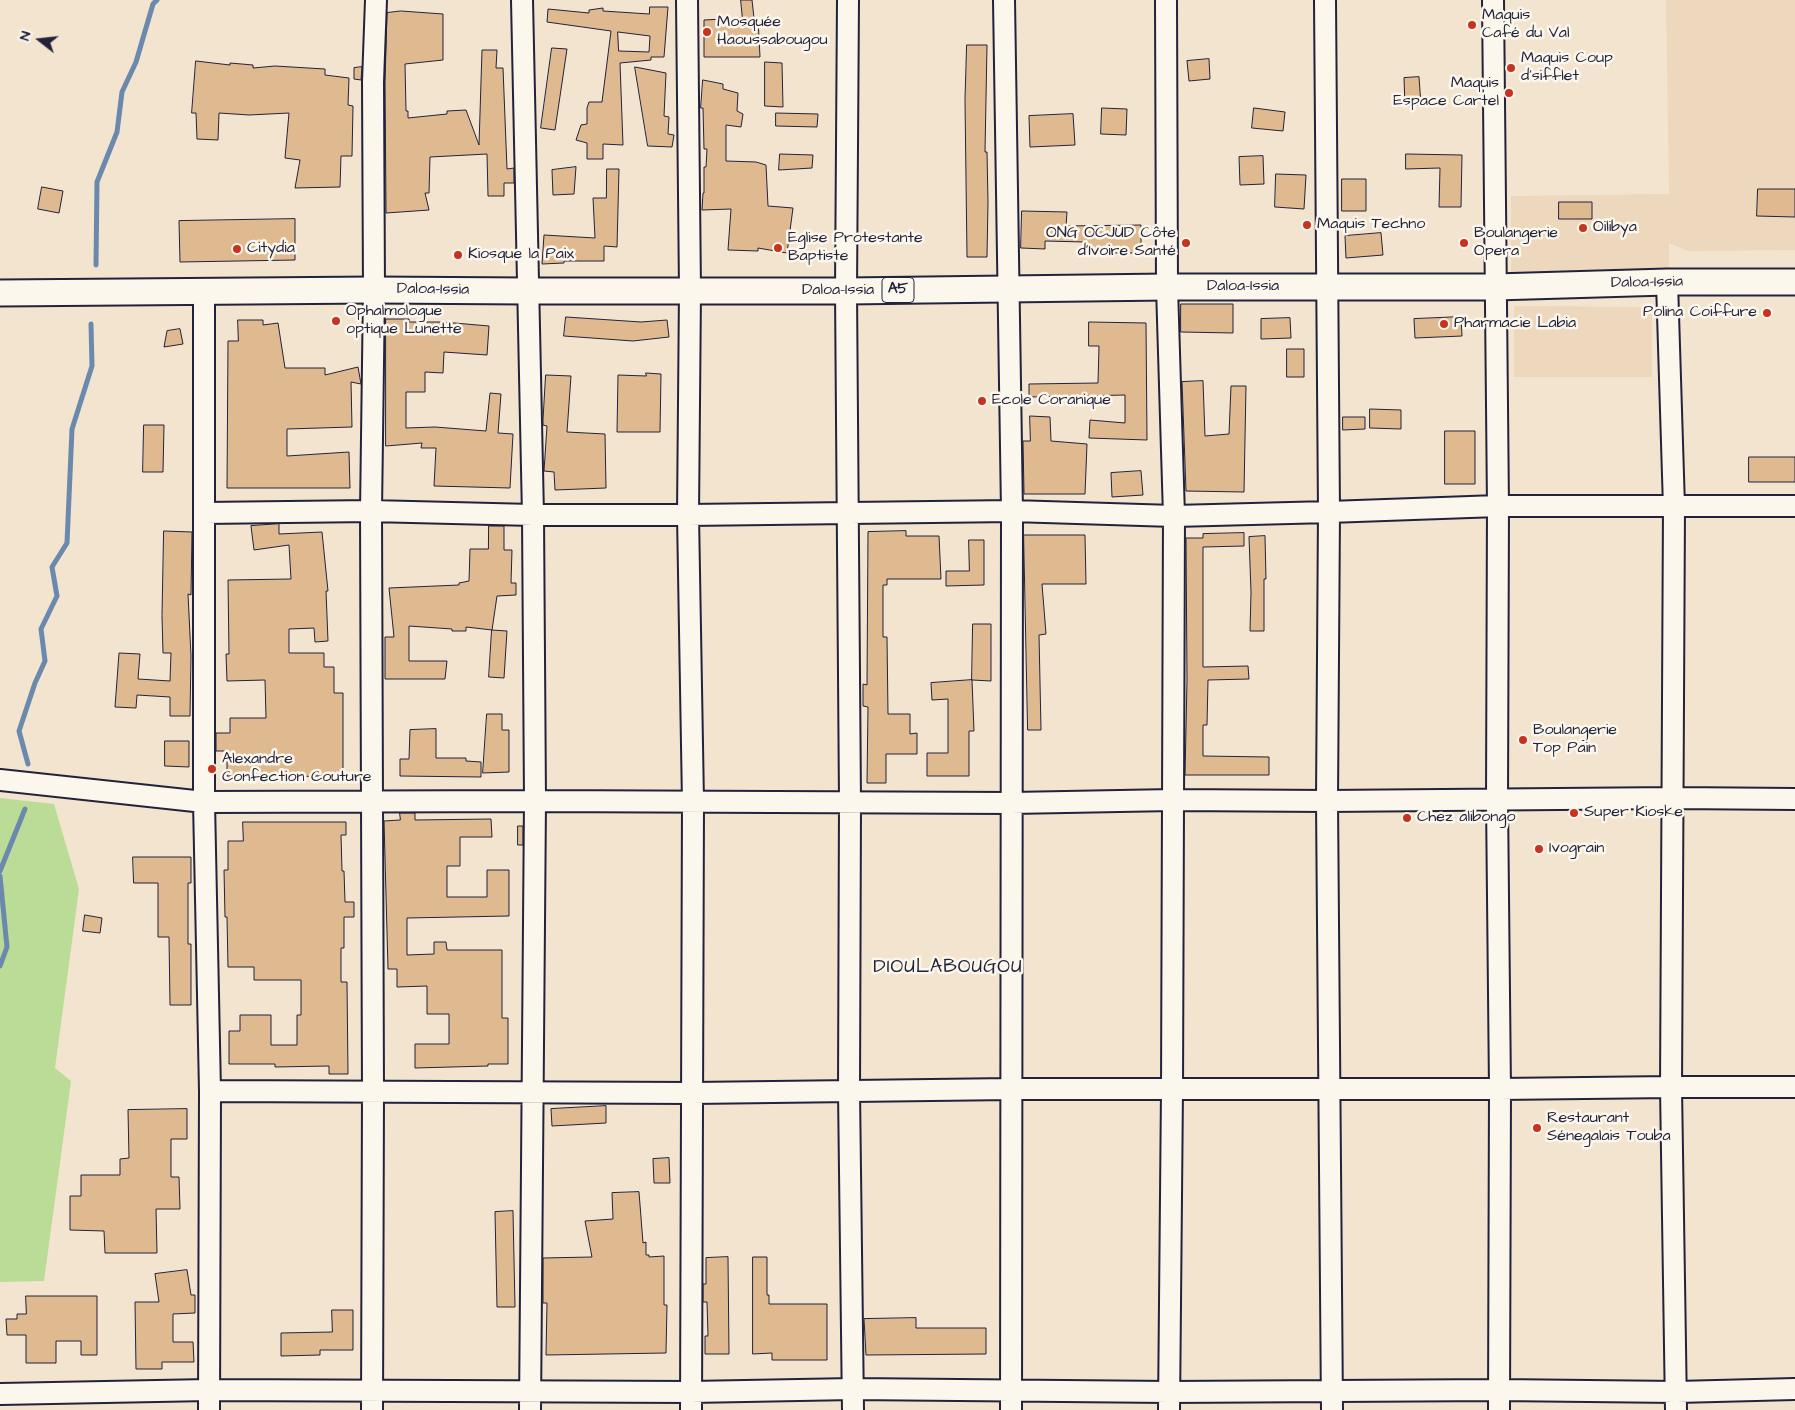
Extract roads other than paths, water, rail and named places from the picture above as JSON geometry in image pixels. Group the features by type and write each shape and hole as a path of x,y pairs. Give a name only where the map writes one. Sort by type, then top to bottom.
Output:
{"main road":[{"name":"Daloa-Issia","path":"0,293 374,290 846,291 1167,287 1494,287 1667,282 1795,282"}],"street":[{"path":"372,1410 371,511 374,290 373,82 376,0"},
{"path":"522,0 533,515 535,801 530,1401"},
{"path":"687,0 690,290 688,515 693,802 691,1401"},
{"path":"848,0 846,291 849,514 849,1091 853,1410"},
{"path":"1004,0 1012,511 1011,1410"},
{"path":"1166,0 1167,287 1174,516 1169,1401"},
{"path":"1325,0 1326,288 1330,512 1326,801 1332,1410"},
{"path":"1493,0 1494,287 1498,506 1496,800 1500,1089 1499,1410"},
{"path":"1667,282 1674,507 1674,798 1671,1087 1676,1401"},
{"path":"204,291 204,802 210,1091 209,1400"},
{"path":"204,513 371,511 533,515 688,515 1012,511 1174,516 1498,506 1795,506"},
{"path":"0,780 204,802 1012,803 1173,800 1795,799"},
{"path":"210,1091 693,1093 1011,1089 1795,1087"},
{"path":"0,1394 35,1402 209,1400 373,1390 530,1401 691,1401 853,1389 1011,1390 1169,1401 1333,1390 1499,1390 1676,1401 1795,1389"}],"waterway":[{"path":"96,265 97,182 117,132 122,92 136,62 153,4 157,0"},
{"path":"28,764 19,731 35,683 45,661 41,629 57,596 52,567 67,543 72,429 92,366 91,324"},
{"path":"0,871 25,809"},
{"path":"0,876 7,947 0,966"}],"place":[{"name":"Maquis Café du Val","path":"1472,25"},
{"name":"Mosquée Haoussabougou","path":"707,32"},
{"name":"Maquis Coup d'sifflet","path":"1511,68"},
{"name":"Maquis Espace Cartel","path":"1509,93"},
{"name":"Maquis Techno","path":"1307,225"},
{"name":"Oilibya","path":"1583,228"},
{"name":"ONG OCJUD Côte d'Ivoire Santé","path":"1186,243"},
{"name":"Boulangerie Opera","path":"1464,243"},
{"name":"Eglise Protestante Baptiste","path":"778,248"},
{"name":"Citydia","path":"237,249"},
{"name":"Kiosque la Paix","path":"458,255"},
{"name":"Polina Coiffure","path":"1767,313"},
{"name":"Ophalmologue optique Lunette","path":"336,321"},
{"name":"Pharmacie Labia","path":"1444,324"},
{"name":"Ecole Coranique","path":"982,401"},
{"name":"Boulangerie Top Pain","path":"1523,740"},
{"name":"Alexandre Confection Couture","path":"212,769"},
{"name":"Super Kioske","path":"1574,813"},
{"name":"Chez alibongo","path":"1407,818"},
{"name":"Ivograin","path":"1539,849"},
{"name":"Restaurant Sénegalais Touba","path":"1537,1128"}],"district":[{"name":"DIOULABOUGOU","path":"948,968"}]}
